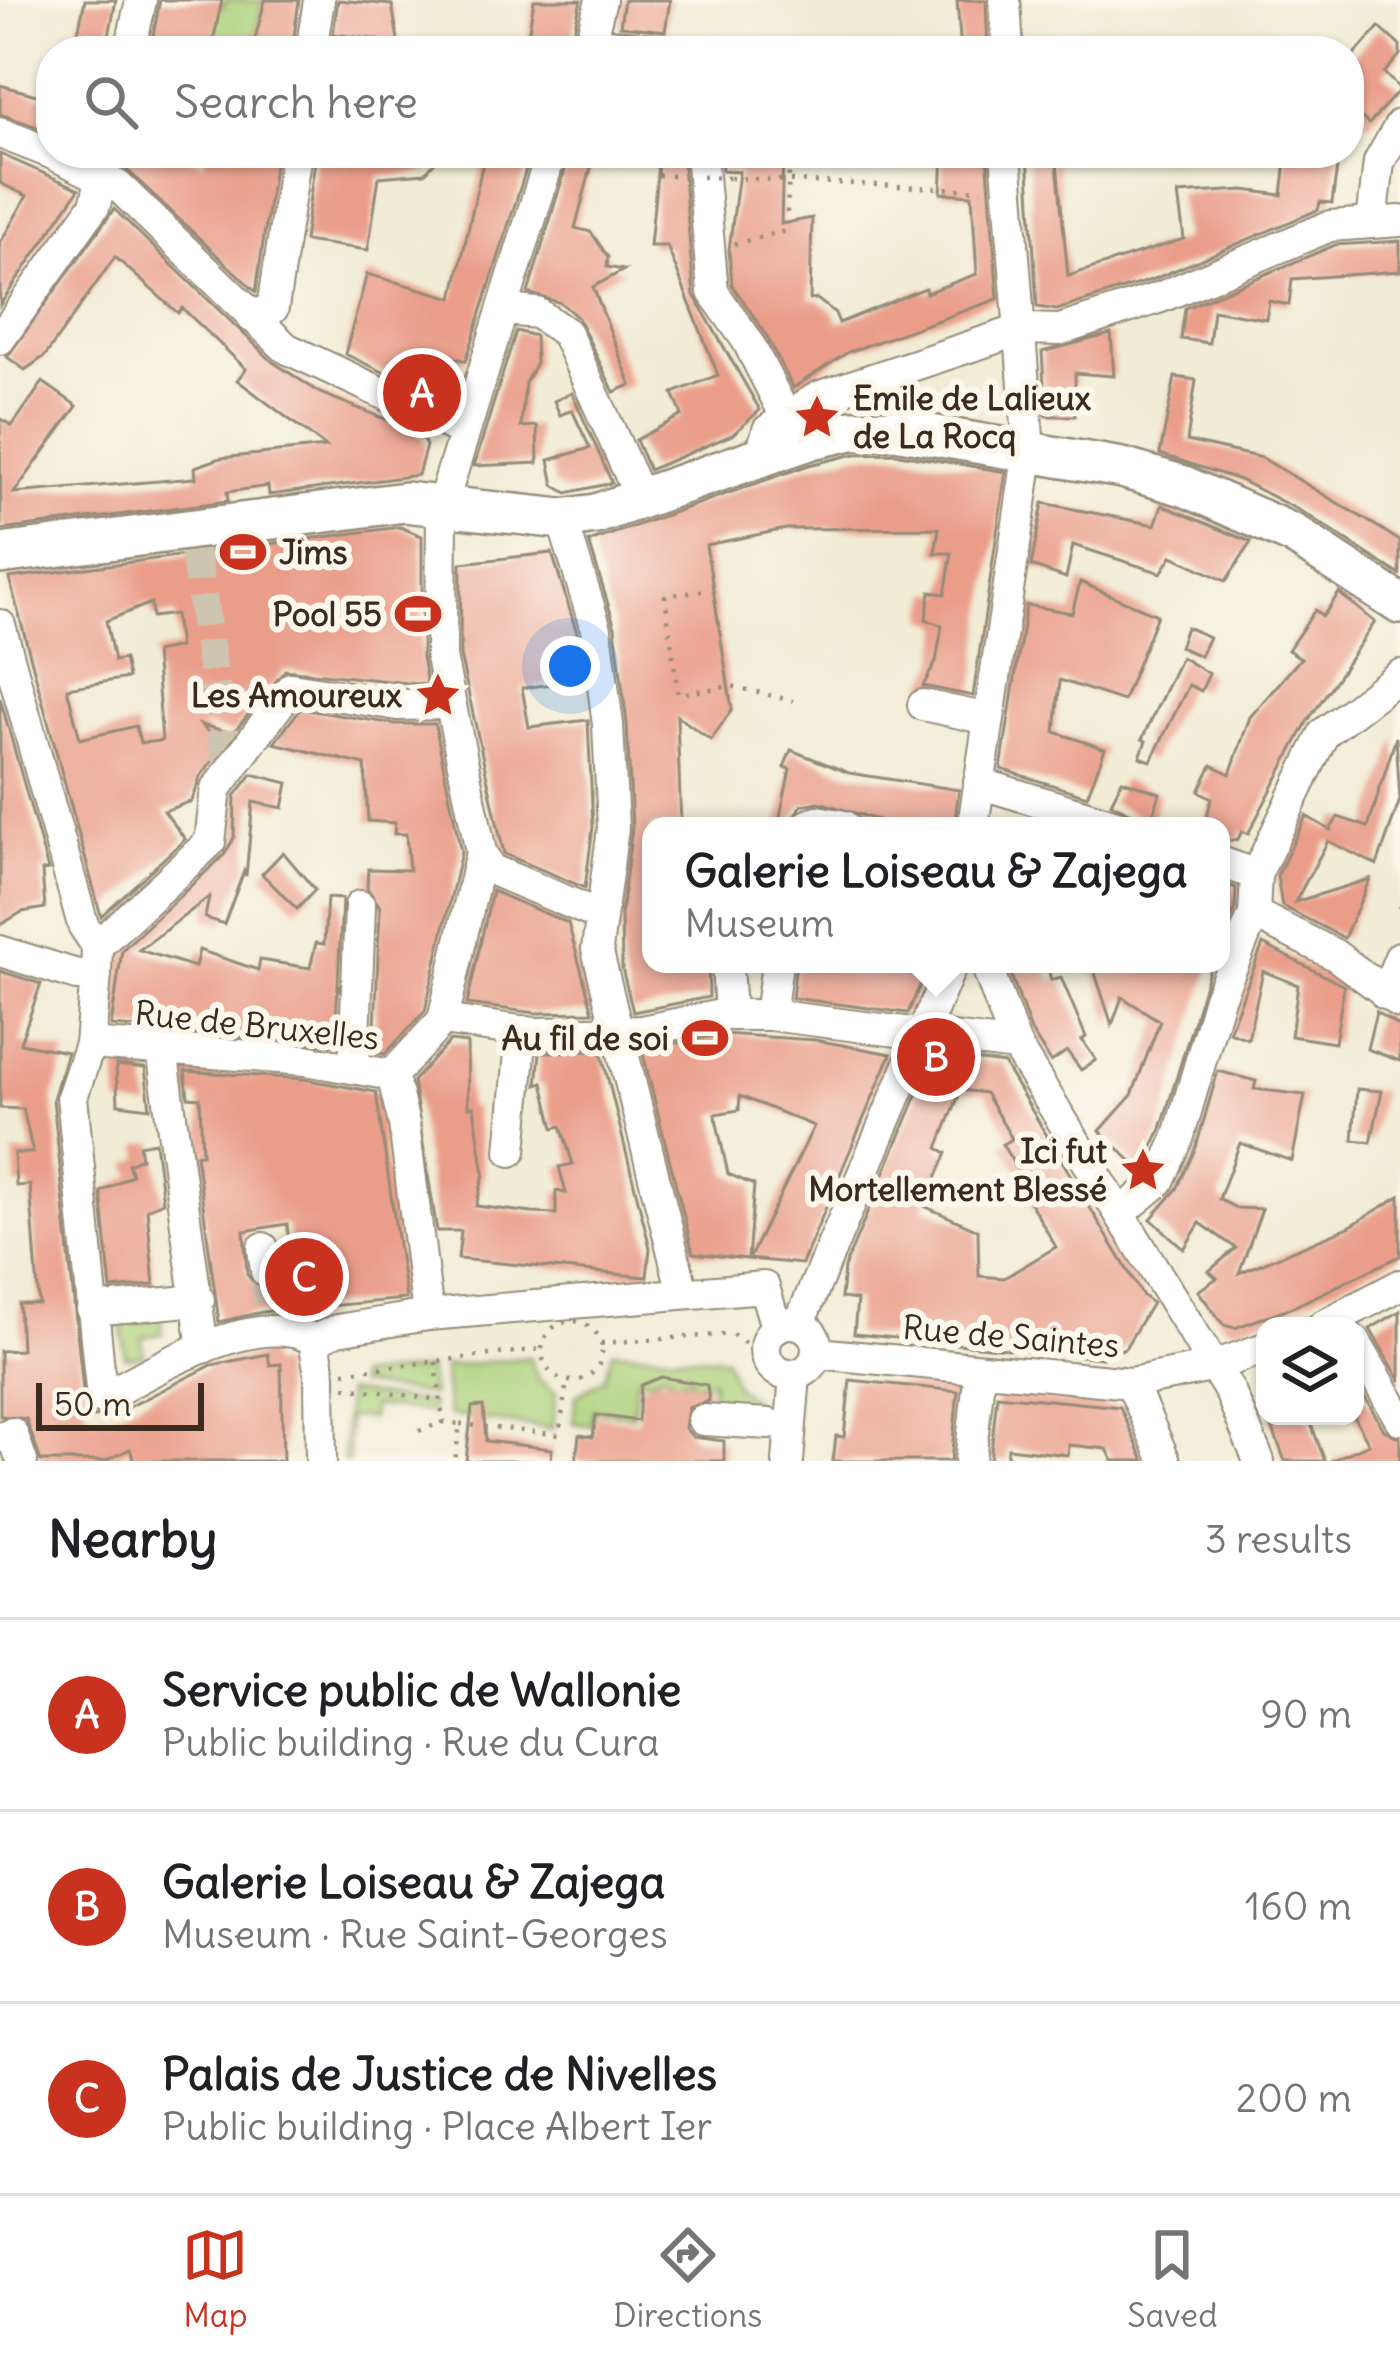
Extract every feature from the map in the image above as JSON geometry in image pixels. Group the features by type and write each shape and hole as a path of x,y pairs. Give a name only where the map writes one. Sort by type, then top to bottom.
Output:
{"main road":[{"path":"0,554 193,540 362,506 442,505 562,519 641,499 852,430 895,429 1122,468 1244,509 1400,604"}],"street":[{"path":"134,36 142,0"},
{"path":"313,36 319,0"},
{"path":"592,36 601,0"},
{"path":"1005,0 1006,36"},
{"path":"760,457 768,430 818,397 1023,329 1060,330 1161,297 1330,226 1386,222 1378,161 1400,125"},
{"path":"0,134 36,147"},
{"path":"0,339 95,206 104,168"},
{"path":"108,168 286,348 330,373 463,431"},
{"path":"252,317 273,308 294,168"},
{"path":"545,168 442,505 437,607 447,704 490,869 601,916"},
{"path":"702,168 713,292 747,340 786,417"},
{"path":"974,817 1029,450 1008,168"},
{"path":"505,310 537,313 566,333 641,499"},
{"path":"562,519 596,629 608,725 613,828 597,949 683,1293"},
{"name":"Rue de Bruxelles","path":"0,625 6,676 96,960 90,1044 392,1075 428,1315"},
{"path":"1230,972 1254,914 1256,875 1324,733 1400,675"},
{"path":"0,951 77,975 96,960 210,842 211,803 227,766 291,688 304,686 398,705 447,704"},
{"path":"923,705 988,719"},
{"path":"979,783 1090,817"},
{"path":"392,1075 443,1020 482,852"},
{"path":"1230,865 1256,875"},
{"path":"354,1068 360,906"},
{"path":"1254,914 1335,955 1393,999 1400,957"},
{"path":"728,973 730,1014"},
{"path":"770,1015 776,973"},
{"path":"806,1364 778,1371 766,1358 766,1341 788,1325 948,973"},
{"path":"989,973 1016,1046 1230,1392 1258,1461"},
{"path":"1122,1212 1159,1181 1178,1139 1229,973"},
{"path":"443,1020 522,1031 616,1032 730,1014 770,1015 1016,1046"},
{"path":"511,1151 522,1031"},
{"path":"90,1044 72,1097 102,1399 203,1348 270,1324 314,1340 338,1330 428,1315 764,1287 788,1325 814,1335 788,1461"},
{"path":"162,1050 203,1348"},
{"path":"1356,1317 1400,1285"},
{"path":"92,1310 199,1300"},
{"path":"314,1340 320,1375 321,1461"},
{"name":"Rue de Saintes","path":"806,1364 980,1369 1131,1383 1211,1367 1256,1351"},
{"path":"1364,1363 1400,1419"},
{"path":"970,1461 980,1369"},
{"path":"1131,1383 1165,1461"},
{"path":"703,1420 769,1424"}],"path":[{"path":"656,168 656,175 688,168"},
{"path":"708,168 730,178 1010,191"},
{"path":"743,243 786,231 789,168"},
{"path":"702,591 665,596 678,694 732,686 794,701"},
{"path":"1400,906 1400,918"},
{"path":"440,1400 337,1386 337,1372 541,1349 552,1375 567,1381 596,1371 602,1343 732,1334 766,1358"},
{"path":"436,1361 443,1423"},
{"path":"418,1431 443,1423 560,1436 567,1381"},
{"path":"455,1461 460,1424"}],"green space":[{"path":"225,0 263,1 255,36 201,36 199,2 223,7"},
{"path":"159,1308 162,1334 142,1337 144,1356 125,1357 121,1312"},
{"path":"612,1351 725,1358 736,1387 753,1399 752,1417 711,1414 712,1380 691,1385 691,1378 677,1381 663,1372 652,1380 637,1378 633,1415 593,1410 591,1425 573,1423 576,1395 604,1379"},
{"path":"529,1357 538,1379 556,1393 552,1429 448,1415 443,1367"},
{"path":"428,1369 432,1395 358,1385 357,1377"},
{"path":"346,1392 431,1403 431,1412 373,1406 371,1418 348,1417 349,1461 343,1461"}],"building":[{"path":"85,0 116,0 109,36 77,36"},
{"path":"160,0 222,0 214,36 153,36"},
{"path":"265,0 299,0 294,36 256,36"},
{"path":"338,0 392,5 397,36 333,34"},
{"path":"534,0 581,0 573,36 528,36"},
{"path":"624,0 670,0 665,31 620,26"},
{"path":"957,0 986,0 987,36 960,36"},
{"path":"1379,27 1400,46 1400,55 1384,73 1400,89 1369,124 1364,120 1364,44"},
{"path":"0,85 36,95 36,127 0,114"},
{"path":"0,154 79,189 0,305 0,243 27,196 0,183"},
{"path":"125,168 274,168 256,292"},
{"path":"314,168 430,168 425,173 379,177 368,250 304,241"},
{"path":"482,168 526,168 466,361 439,353 426,392 345,354 367,274 453,298"},
{"path":"566,168 591,168 575,228 591,232 608,257 607,267 624,270 593,287 631,385 614,392 578,318 561,303 528,293"},
{"path":"658,168 683,168 694,295 760,410 732,435 649,470 636,440 682,415 673,393 718,375 667,246 650,246"},
{"path":"783,168 781,224 812,218 810,300 817,299 835,313 839,323 925,288 926,293 977,274 972,195 941,193 942,168 988,168 998,299 848,352 793,388 764,331 732,285 729,250 739,172 722,171"},
{"path":"1029,168 1057,168 1068,276 1184,239 1178,194 1244,190 1282,195 1285,168 1337,168 1332,203 1320,202 1318,210 1154,279 1057,310 1037,307"},
{"path":"114,209 273,362 320,393 420,433 426,446 418,475 269,495 268,486 227,492 228,501 1,530 0,418 12,426 43,382 77,406 14,493 196,478 195,467 221,458 326,447 237,380 246,369 182,308 178,313 115,257 45,356 25,370 7,357"},
{"path":"1400,241 1400,271 1292,279 1289,305 1269,301 1266,319 1213,310 1209,343 1181,339 1185,308 1335,245"},
{"path":"516,331 535,336 536,363 525,383 521,427 537,426 538,463 474,466"},
{"path":"1111,334 1114,376 1075,373 1075,416 1046,416 1042,352"},
{"path":"1175,377 1196,380 1187,441 1262,458 1378,527 1400,541 1400,575 1306,514 1240,480 1160,454"},
{"path":"572,393 612,483 567,493 554,485 549,460 590,448 572,410 560,415 554,401"},
{"path":"893,453 1006,472 973,696 923,686 936,662 942,626 926,619 930,592 945,594 952,553 935,553 939,528 786,529 706,545 732,709 711,740 677,716 681,817 642,817 642,973 708,973 709,997 633,1012 622,968 621,915 632,827 627,724 615,627 589,542 809,465 855,454"},
{"path":"1043,503 1155,525 1162,505 1251,542 1226,581 1172,556 1161,573 1073,545 1066,578 1031,566"},
{"path":"400,527 422,536 422,657 427,685 285,670 233,733 201,725 223,747 200,777 192,801 164,811 185,839 101,916 9,578","holes":["151,603 152,617 175,614 179,647 155,652 162,741 140,743 136,726 80,739 67,688 128,678 124,659 114,661 106,621"]},
{"path":"552,553 577,633 583,680 522,688 529,727 588,720 593,827 585,888 504,854 460,655 461,563"},
{"path":"1080,582 1157,615 1123,701 1060,680 1055,732 1105,749 1087,796 1001,769 1026,605 1072,613"},
{"path":"1339,593 1375,622 1307,722 1248,834 1242,831 1238,839 1230,841 1230,817 1207,817 1212,798 1199,791 1212,765 1230,774 1250,717 1301,658 1288,650 1315,610 1323,616"},
{"path":"1186,627 1209,637 1200,656 1179,647"},
{"path":"1181,657 1209,674 1201,691 1189,685 1151,761 1140,757 1146,741 1142,739"},
{"path":"0,698 48,870 42,871 45,908 22,912 0,925"},
{"path":"300,709 395,724 435,724 461,852 425,1011 385,1054 374,1052 380,907 367,888 368,869 409,870 406,834 394,834 395,823 368,821 365,765 274,743"},
{"path":"1396,737 1400,800 1377,865 1328,841 1295,902 1370,879 1344,938 1282,906 1277,876 1306,816 1330,830 1338,817 1368,827"},
{"path":"791,750 849,773 959,790 955,817 868,817 819,802 802,805 794,817 780,817 790,769 784,767"},
{"path":"252,774 288,783 283,808 253,802 246,876 244,871 224,924 205,918 209,897 139,950 195,967 199,950 258,970 260,960 310,968 316,943 324,944 327,898 342,899 335,1045 111,1026 122,950 224,855 234,838 235,796"},
{"path":"1122,780 1160,793 1153,817 1140,817 1111,803"},
{"path":"283,852 315,890 297,909 262,874"},
{"path":"1230,886 1236,888 1230,922"},
{"path":"492,891 568,923 593,1012 536,1013 467,1004"},
{"path":"1263,944 1344,986 1335,1043 1291,1036 1298,985 1263,971 1248,1039 1229,1032"},
{"path":"0,971 41,984 20,1043 67,1052 53,1099 85,1409 91,1417 111,1416 212,1365 268,1354 270,1365 281,1364 283,1461 134,1461 130,1449 104,1461 41,1461 26,1419 0,1416 0,1351 21,1350 19,1304 39,1304 30,1185 16,1186 14,1153 33,1153 23,1109 0,1108"},
{"path":"795,973 925,973 908,1013 792,998"},
{"path":"1010,973 1049,973 1051,980 1061,977 1086,1037 1082,1040 1096,1060 1081,1070 1067,1051 1051,1062 1031,1031"},
{"path":"1095,973 1208,973 1160,1132 1141,1170 1100,1131 1132,1095 1160,1021 1122,997 1112,1025"},
{"path":"1376,1012 1400,1027 1400,1061 1367,1049"},
{"path":"723,1034 815,1040 891,1054 802,1264 749,1259 814,1126 740,1096 739,1110 715,1114 728,1174 754,1185 748,1259 693,1253 642,1050"},
{"path":"450,1041 467,1043 468,1107 474,1107 484,1174 476,1206 532,1213 556,1214 556,1191 566,1193 559,1167 573,1164 561,1126 554,1128 543,1083 537,1085 540,1052 601,1051 650,1248 647,1277 458,1259 461,1231 437,1231 413,1081"},
{"path":"934,1055 1004,1064 1143,1296 1152,1303 1125,1348 1101,1358 854,1334 857,1300 841,1298 844,1268","holes":["961,1090 985,1093 1012,1139 1002,1144 1025,1182 1020,1185 1056,1247 1004,1278 979,1276 978,1230 924,1206 947,1153 938,1148"]},
{"path":"116,1065 145,1068 150,1108 118,1104"},
{"path":"185,1071 303,1079 376,1092 406,1299 262,1312 219,1322 196,1154 202,1154 200,1098 188,1097","holes":["287,1224 292,1267 285,1268 277,1287 257,1288 247,1274 244,1231"]},
{"path":"1218,1071 1256,1081 1254,1089 1305,1095 1292,1161 1240,1143 1219,1199 1236,1208 1262,1209 1239,1273 1349,1227 1400,1196 1400,1256 1295,1306 1235,1328 1224,1325 1198,1291 1217,1278 1209,1271 1236,1248 1200,1223 1184,1249 1151,1219 1177,1189 1196,1147"},
{"path":"1357,1089 1382,1091 1371,1142 1353,1140"},
{"path":"155,1142 163,1202 147,1209 154,1285 111,1289 101,1192 132,1175 128,1164 141,1158 139,1145"},
{"path":"1400,1311 1400,1380 1370,1329"},
{"path":"661,1377 707,1385 709,1401 688,1408 685,1428 693,1437 724,1441 724,1461 576,1461 579,1435 593,1437 596,1415 638,1421 641,1385"},
{"path":"850,1380 958,1391 951,1461 833,1461 836,1436 844,1437"},
{"path":"997,1395 1120,1407 1144,1461 1113,1461 1107,1449 1069,1445 1068,1455 1008,1448 1007,1461 990,1461"},
{"path":"1364,1396 1384,1430 1400,1438 1400,1461 1330,1461 1369,1444 1359,1425 1364,1425"},
{"path":"483,1406 486,1441 552,1449 551,1461 466,1461 472,1407"},
{"path":"1271,1425 1311,1425 1325,1461 1285,1461"}],"tunnel":[{"path":"195,552 226,759"},
{"path":"266,1271 269,1313"}],"place":[{"name":"Service public de Wallonie","path":"422,393"},
{"name":"Emile de Lalieux de La Rocq","path":"817,417"},
{"name":"Jims","path":"243,552"},
{"name":"Pool 55","path":"418,614"},
{"name":"Les Amoureux","path":"438,695"},
{"name":"Au fil de soi","path":"705,1038"},
{"name":"Galerie Loiseau & Zajega","path":"936,1057"},
{"name":"Ici fut Mortellement Blessé","path":"1143,1170"},
{"name":"Palais de Justice de Nivelles","path":"304,1277"}]}
